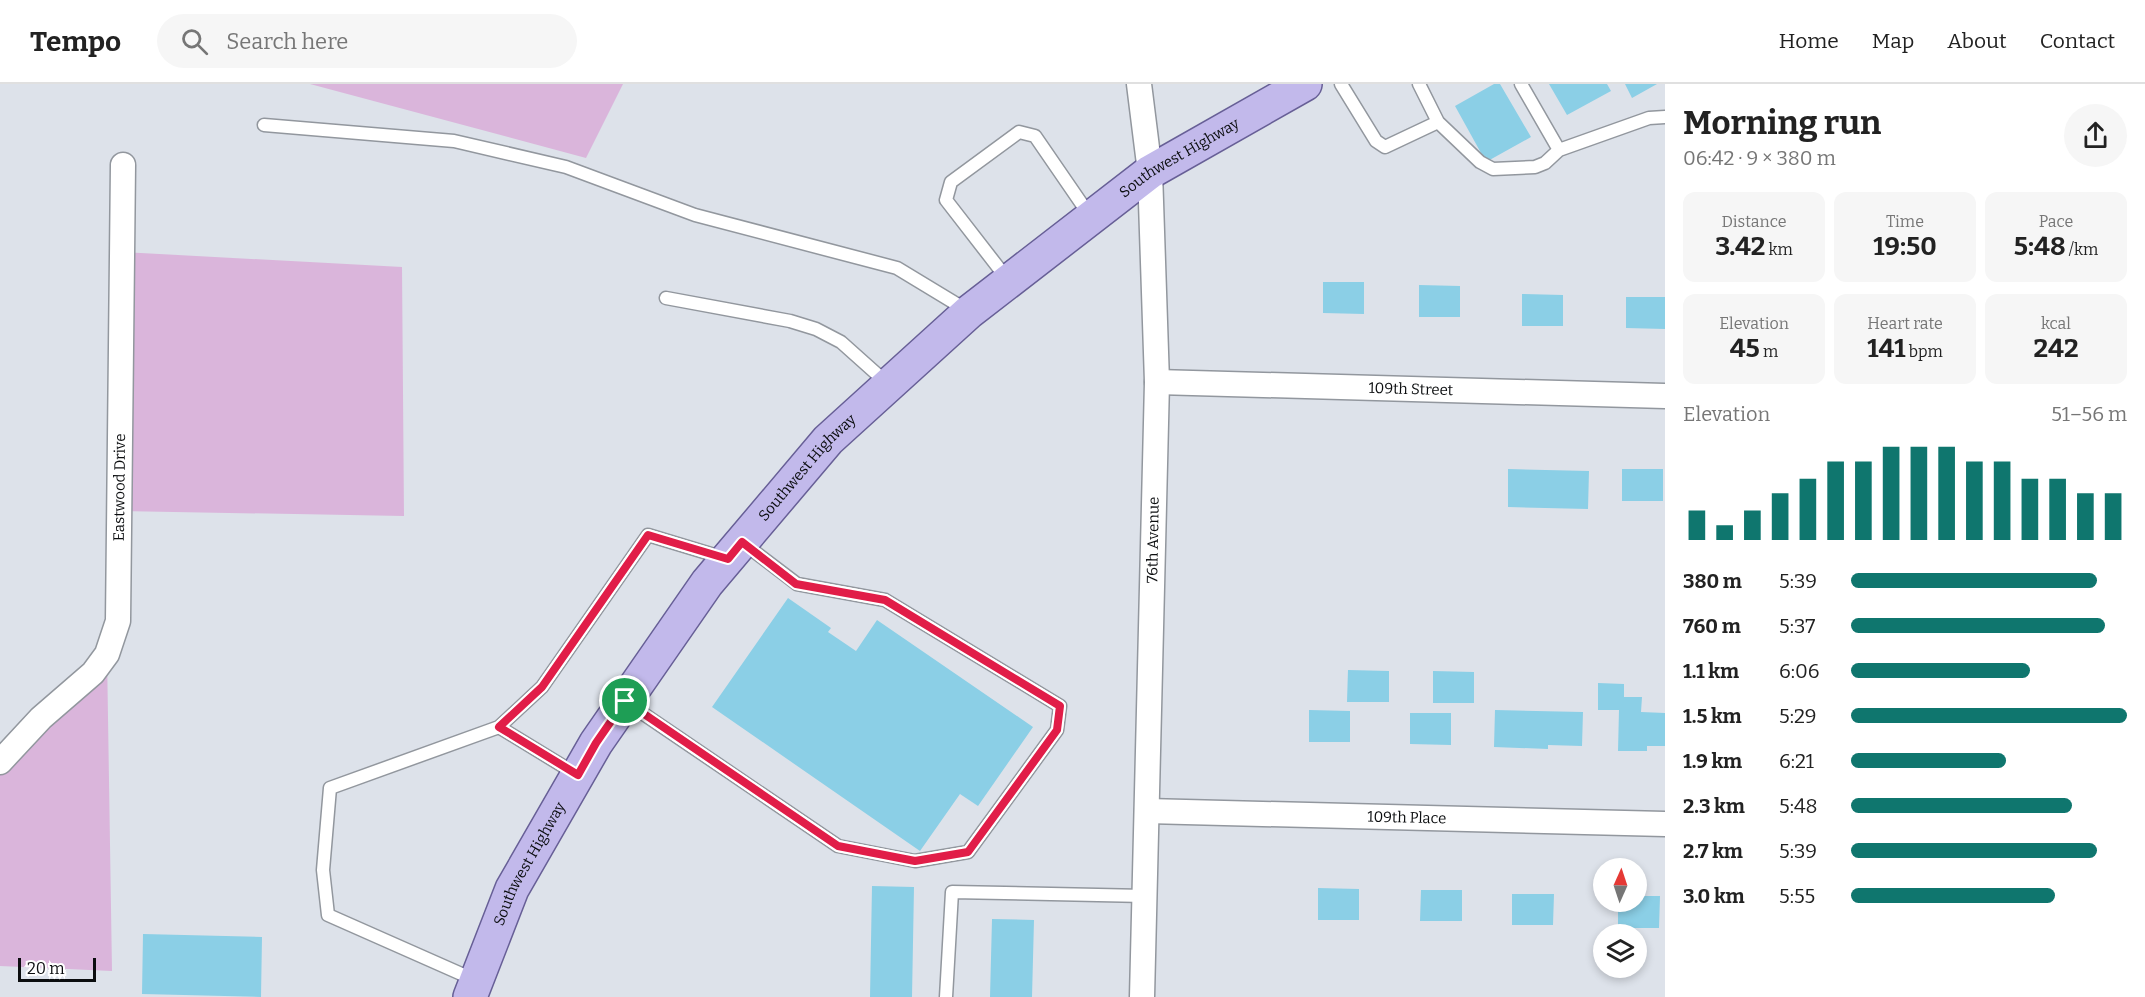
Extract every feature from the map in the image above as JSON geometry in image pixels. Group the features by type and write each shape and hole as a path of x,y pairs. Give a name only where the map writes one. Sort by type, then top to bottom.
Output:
{"main road":[{"name":"Southwest Highway","path":"473,989 512,889 596,743 707,583 828,440 969,312 1150,172 1305,84"}],"street":[{"name":"76th Avenue","path":"1139,84 1150,172 1157,382 1142,997"},
{"name":"Eastwood Drive","path":"0,762 41,718 93,674 107,654 118,621 123,165"},
{"name":"109th Street","path":"1157,382 1665,396"},
{"name":"109th Place","path":"1148,811 1665,824"}],"lane":[{"path":"1341,84 1376,141 1385,147 1438,122"},
{"path":"1419,84 1438,122 1480,162 1493,169 1535,167 1545,163 1559,150 1649,118 1665,117"},
{"path":"1521,84 1559,150"},
{"path":"264,125 454,141 566,167 695,215 897,268 969,312"},
{"path":"1009,281 946,200 951,182 1019,132 1035,136 1091,217"},
{"path":"666,298 790,321 816,329 841,342 889,385"},
{"path":"473,989 328,915 322,870 330,788 499,727 542,687 648,535 735,550 796,584 885,600 1060,706 1057,730 968,852 915,861 838,846 625,701"},
{"path":"499,727 578,775"},
{"path":"946,997 952,892 1145,896"}],"shaded area":[{"path":"310,84 623,84 586,158"},
{"path":"122,252 402,267 404,516 119,511"},
{"path":"107,654 112,971 0,966 0,762"}],"building":[{"path":"1494,84 1500,84 1531,137 1486,162 1455,106"},
{"path":"1549,84 1607,84 1611,91 1567,115"},
{"path":"1625,84 1657,84 1632,98"},
{"path":"1323,282 1364,282 1364,314 1323,313"},
{"path":"1419,285 1460,286 1460,317 1419,317"},
{"path":"1522,294 1563,295 1563,326 1522,326"},
{"path":"1626,297 1665,297 1665,329 1626,328"},
{"path":"1508,469 1589,471 1588,509 1508,507"},
{"path":"1622,469 1663,469 1663,501 1622,501"},
{"path":"788,598 831,628 828,632 856,651 877,620 1033,727 978,806 960,794 920,851 712,707"},
{"path":"1348,670 1389,671 1389,702 1347,702"},
{"path":"1433,671 1474,672 1474,703 1433,703"},
{"path":"1598,683 1624,684 1624,697 1642,697 1641,712 1665,713 1665,746 1647,746 1647,751 1618,751 1619,710 1598,710"},
{"path":"1309,710 1350,711 1350,742 1309,742"},
{"path":"1495,710 1583,712 1582,746 1548,745 1548,749 1494,747"},
{"path":"1410,713 1451,713 1451,745 1410,744"},
{"path":"872,886 914,887 912,997 870,997"},
{"path":"1318,888 1359,889 1359,920 1318,920"},
{"path":"1421,890 1462,890 1462,921 1420,921"},
{"path":"1512,894 1554,894 1553,925 1512,925"},
{"path":"1647,896 1660,896 1659,928 1647,928 1647,924 1618,924 1618,912 1647,912"},
{"path":"992,919 1034,920 1032,997 990,997"},
{"path":"143,934 262,937 261,997 142,994"}],"route":[{"path":"648,535 728,559 742,542 796,584 885,600 1060,706 1057,730 968,852 915,861 838,846 625,701 596,743 578,775 499,727 542,687 648,535"}]}
